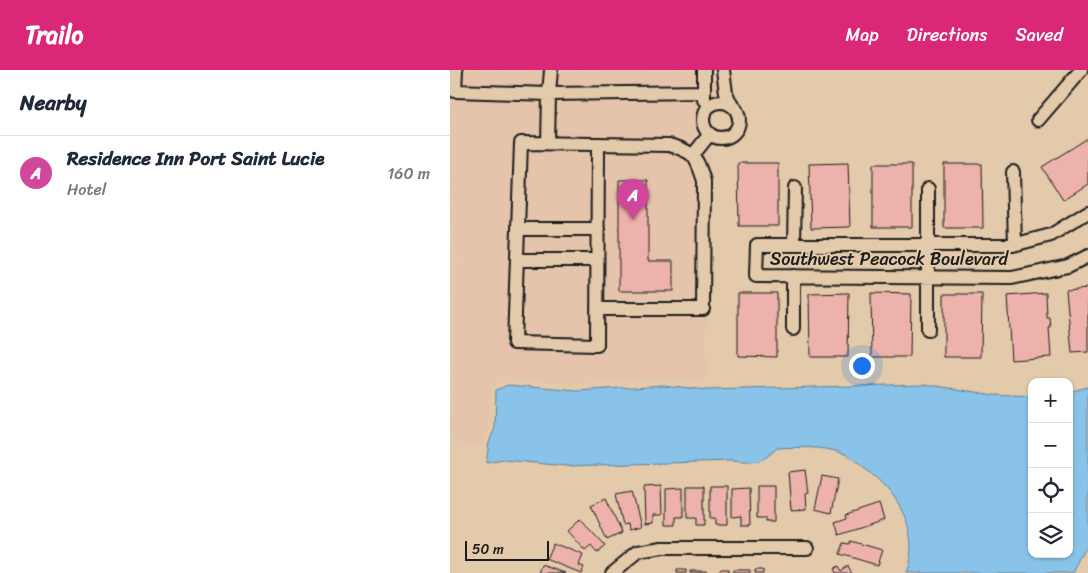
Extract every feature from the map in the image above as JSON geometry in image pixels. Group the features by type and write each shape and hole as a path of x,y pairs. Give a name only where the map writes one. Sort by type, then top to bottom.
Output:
{"street":[{"path":"456,70 455,90 549,94 704,92"},
{"path":"548,143 551,70"},
{"path":"704,70 703,124 709,134 721,139 734,134 738,128 739,117 726,93 723,70"},
{"path":"1038,120 1081,70"},
{"path":"703,116 710,106 716,103 722,102 732,106"},
{"path":"693,154 709,134"},
{"path":"597,309 703,309 704,181 693,154 684,149 669,145 548,143 521,143 514,343 597,345 597,309 598,260 598,144"},
{"path":"1013,172 1015,244"},
{"path":"794,245 795,188"},
{"path":"928,189 928,330"},
{"name":"Southwest Peacock Boulevard","path":"1088,212 1051,235 1015,244 757,245 756,276 1012,278 1068,266 1088,256"},
{"path":"518,229 598,229"},
{"path":"517,260 598,260"},
{"path":"793,276 793,328"},
{"path":"612,573 638,552 662,548 807,548"}],"shaded area":[{"path":"450,70 698,70 697,124 701,134 709,142 710,153 705,383 663,378 578,384 508,378 491,387 489,427 483,443 475,446 462,444 450,433 459,256 450,230"},
{"path":"710,70 717,70 719,86 716,96 709,99"}],"water":[{"path":"925,384 994,395 1028,397 1028,558 1073,558 1073,391 1088,387 1088,543 1073,573 906,573 911,542 903,514 896,501 876,478 853,458 837,451 820,448 777,448 761,460 751,462 566,466 504,460 486,463 489,442 495,428 496,390 508,385 578,391 663,385 707,390"}],"building":[{"path":"1088,138 1088,184 1063,200 1042,167"},
{"path":"738,163 778,163 778,226 739,226"},
{"path":"848,163 850,227 811,228 809,164"},
{"path":"873,164 912,164 912,227 873,227"},
{"path":"944,164 982,164 983,228 944,228"},
{"path":"619,180 648,180 648,261 673,261 673,291 619,291"},
{"path":"1088,288 1088,352 1072,353 1066,290"},
{"path":"738,293 777,293 777,357 738,356"},
{"path":"849,293 848,357 810,357 809,294"},
{"path":"871,293 911,294 910,357 872,357"},
{"path":"1046,293 1047,318 1050,318 1051,328 1049,328 1051,357 1011,360 1007,296"},
{"path":"944,294 982,294 981,357 944,357"},
{"path":"805,470 808,493 805,494 806,509 791,510 788,472"},
{"path":"822,476 838,479 831,513 815,509"},
{"path":"661,486 662,515 653,515 653,523 645,524 644,487"},
{"path":"687,486 704,486 704,525 696,525 696,518 687,518"},
{"path":"710,486 727,486 727,525 715,525 715,518 710,518"},
{"path":"757,486 774,486 774,522 766,522 766,518 757,518"},
{"path":"683,488 683,517 676,517 676,525 666,525 666,489"},
{"path":"749,488 750,525 741,525 741,516 732,517 732,489"},
{"path":"632,491 641,527 629,530 628,524 623,525 616,494"},
{"path":"606,498 622,533 607,540 591,505"},
{"path":"879,504 884,520 839,535 835,522 847,518 846,515"},
{"path":"580,519 605,546 597,553 591,546 585,551 567,531"},
{"path":"851,541 882,550 877,565 840,554 844,543 850,544"},
{"path":"553,543 583,555 579,565 584,567 581,573 546,559"},
{"path":"543,565 566,573 540,573"},
{"path":"838,566 841,571 848,566 852,573 835,573 833,569"},
{"path":"720,569 728,569 728,573 720,573"},
{"path":"755,569 763,569 763,573 755,573"},
{"path":"677,570 686,570 686,573 677,573"},
{"path":"733,570 750,570 750,573 733,573"},
{"path":"690,571 707,571 707,573 690,573"}],"place":[{"name":"Residence Inn Port Saint Lucie","path":"633,220"}]}
